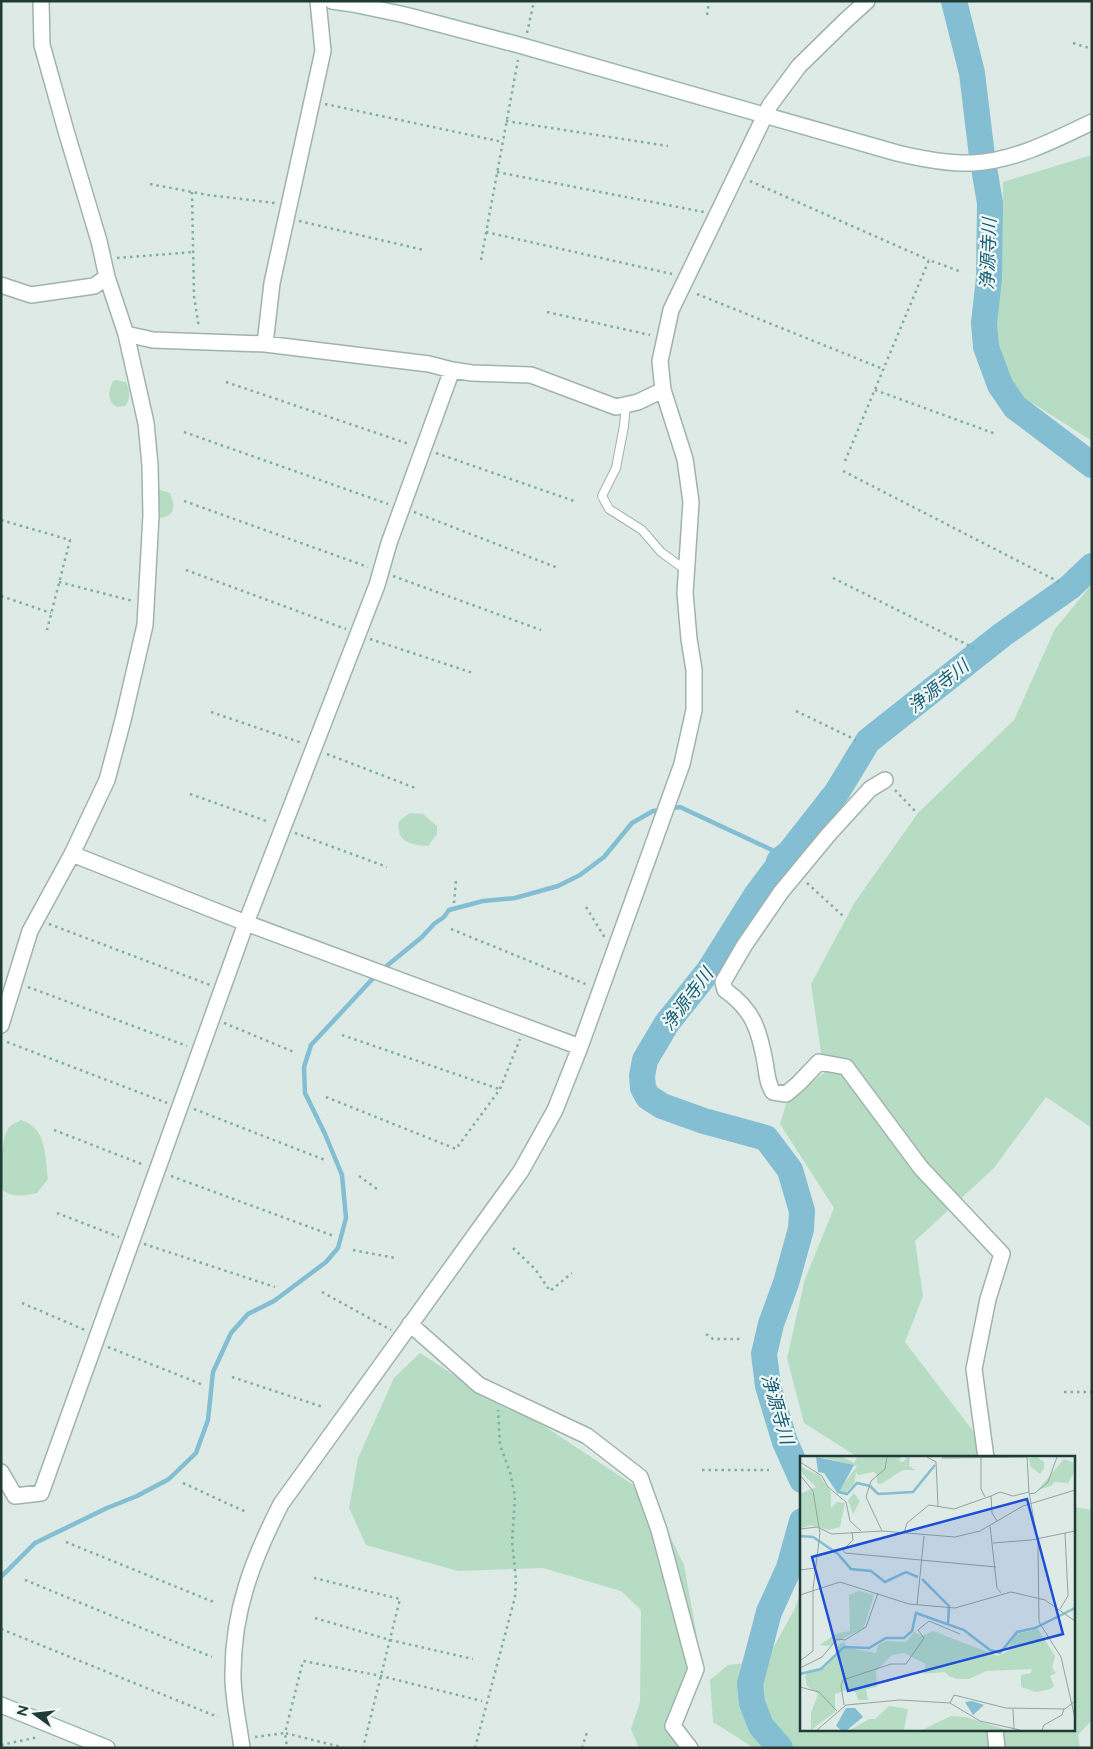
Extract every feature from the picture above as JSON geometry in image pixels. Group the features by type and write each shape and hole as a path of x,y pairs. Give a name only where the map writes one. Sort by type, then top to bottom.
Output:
{"street":[{"path":"1,1025 4,999 30,931 72,854 107,780 124,720 145,625 151,515 150,465 146,423 126,334 107,277 99,241 42,45 41,1"},
{"path":"265,344 272,284 323,51 318,1"},
{"path":"332,1 405,15 520,45 897,154 928,160 974,163 1003,157 1060,138 1092,122"},
{"path":"242,1748 232,1673 236,1626 246,1584 262,1540 281,1504 521,1171 556,1110 682,764 694,710 694,670 685,594 691,502 685,459 663,390 660,361 671,310 765,115 799,66 868,1"},
{"path":"1,285 31,295 94,286 107,277"},
{"path":"126,334 153,340 265,344 429,364 472,373 531,375 616,407 638,402 663,390"},
{"path":"1,1472 15,1496 41,1493 246,923 377,585 389,543 452,370"},
{"path":"885,780 870,789 829,834 781,892 744,946 723,982 724,990 740,1001 757,1027 769,1085 773,1092 786,1094 819,1062 846,1067 921,1168 1002,1254 988,1299 974,1369 986,1456"},
{"path":"72,854 246,923 580,1046"},
{"path":"410,1324 479,1385 587,1436 640,1477 659,1530 690,1639 696,1669 673,1726 690,1748"},
{"path":"1,1705 97,1746"},
{"path":"995,1732 997,1748"}],"lane":[{"path":"626,404 616,468 602,496 610,509 642,530 661,552 687,571"}],"path":[{"path":"527,34 534,1"},
{"path":"707,15 709,1"},
{"path":"1073,42 1092,49"},
{"path":"481,260 518,58"},
{"path":"318,103 502,142"},
{"path":"506,121 668,146"},
{"path":"497,172 706,213"},
{"path":"748,181 929,260 962,272"},
{"path":"150,184 192,192 282,204"},
{"path":"192,192 194,296 200,333"},
{"path":"296,220 424,250"},
{"path":"486,232 678,276"},
{"path":"113,258 193,252"},
{"path":"845,461 929,260"},
{"path":"697,294 883,369"},
{"path":"547,312 655,336"},
{"path":"226,382 412,445"},
{"path":"875,390 996,434"},
{"path":"184,432 392,505"},
{"path":"434,453 574,501"},
{"path":"843,471 1059,582"},
{"path":"184,500 370,568"},
{"path":"412,512 558,568"},
{"path":"1,520 70,540 47,630"},
{"path":"186,570 347,630"},
{"path":"389,575 541,630"},
{"path":"833,578 974,648"},
{"path":"59,582 140,603"},
{"path":"1,596 51,614"},
{"path":"366,638 473,673"},
{"path":"796,711 856,740"},
{"path":"211,712 304,743"},
{"path":"324,752 418,790"},
{"path":"885,780 915,811"},
{"path":"190,794 274,823"},
{"path":"294,832 387,866"},
{"path":"796,874 843,916"},
{"path":"454,903 456,880"},
{"path":"586,907 605,938"},
{"path":"43,922 213,986"},
{"path":"451,929 588,986"},
{"path":"22,985 191,1048"},
{"path":"220,1022 294,1052"},
{"path":"326,1097 456,1149 500,1089 522,1034"},
{"path":"342,1035 500,1089"},
{"path":"7,1042 171,1104"},
{"path":"190,1108 325,1160"},
{"path":"54,1130 148,1167"},
{"path":"167,1174 334,1236"},
{"path":"359,1176 377,1190"},
{"path":"57,1213 123,1238"},
{"path":"143,1244 275,1288"},
{"path":"513,1248 535,1269 550,1292 572,1273"},
{"path":"353,1250 395,1258"},
{"path":"322,1292 392,1331"},
{"path":"22,1302 89,1332"},
{"path":"706,1334 713,1339 743,1339"},
{"path":"106,1346 201,1384"},
{"path":"232,1377 323,1408"},
{"path":"1064,1392 1092,1392"},
{"path":"475,1748 515,1597 516,1580 512,1541 514,1497 510,1472 500,1445 497,1394"},
{"path":"702,1470 769,1470"},
{"path":"183,1483 246,1512"},
{"path":"66,1542 216,1603"},
{"path":"314,1578 400,1599 363,1748"},
{"path":"25,1580 212,1657"},
{"path":"315,1618 390,1640 473,1659"},
{"path":"1,1629 218,1717"},
{"path":"287,1748 285,1733 303,1661 381,1676 482,1701"},
{"path":"582,1748 587,1732"},
{"path":"255,1737 285,1733 346,1748"},
{"path":"1,1745 41,1736"}],"green space":[{"path":"1092,155 1092,441 1004,385 993,308 1002,231 1003,182"},
{"path":"113,381 126,382 129,397 125,406 117,407 111,402 109,396 110,388"},
{"path":"160,490 170,493 173,502 172,512 166,517 161,518 155,515 156,492"},
{"path":"1092,584 1092,1128 1046,1097 994,1168 915,1241 923,1296 905,1342 973,1431 982,1456 856,1456 804,1423 787,1358 805,1279 834,1208 780,1124 787,1101 824,1073 811,984 855,902 918,813 1014,720 1055,629"},
{"path":"410,813 423,814 437,826 437,834 428,846 415,845 402,838 399,821"},
{"path":"21,1120 36,1129 40,1136 45,1152 48,1179 37,1193 18,1196 9,1194 1,1189 1,1165 4,1139 7,1131 10,1126"},
{"path":"420,1353 468,1384 526,1414 650,1496 684,1565 697,1637 677,1714 692,1748 639,1748 631,1729 640,1702 641,1610 621,1591 543,1568 458,1571 366,1545 349,1508 358,1458 394,1378"},
{"path":"1076,1507 1092,1510 1092,1720 1078,1735 1080,1748 754,1748 713,1722 710,1680 728,1665 766,1661 794,1610 800,1595 800,1732 1076,1732"}],"waterway":[{"name":"浄源寺川","path":"954,1 972,73 990,203 989,278 984,323 986,347 1000,385 1015,407 1092,465"},
{"name":"浄源寺川","path":"800,1476 785,1442 768,1386 764,1354 771,1324 786,1283 801,1229 802,1211 790,1170 766,1138 704,1121 662,1106 648,1097 643,1088 642,1076 645,1060 667,1023 710,969 757,894 778,866 779,861 790,852 837,792 868,741 1002,635 1070,587 1092,566"},
{"path":"383,969 422,937 449,910 483,901 515,898 558,886 580,875 604,857 632,823 653,811 680,807 785,856"},
{"path":"1,1577 35,1543 107,1508 137,1496 169,1479 196,1453 208,1420 213,1372 231,1333 248,1314 274,1301 326,1262 338,1248 346,1218 342,1175 305,1093 304,1067 311,1045 377,974"},
{"name":"浄源寺川","path":"780,1748 761,1726 752,1703 750,1684 769,1612 789,1568 800,1528"}]}
